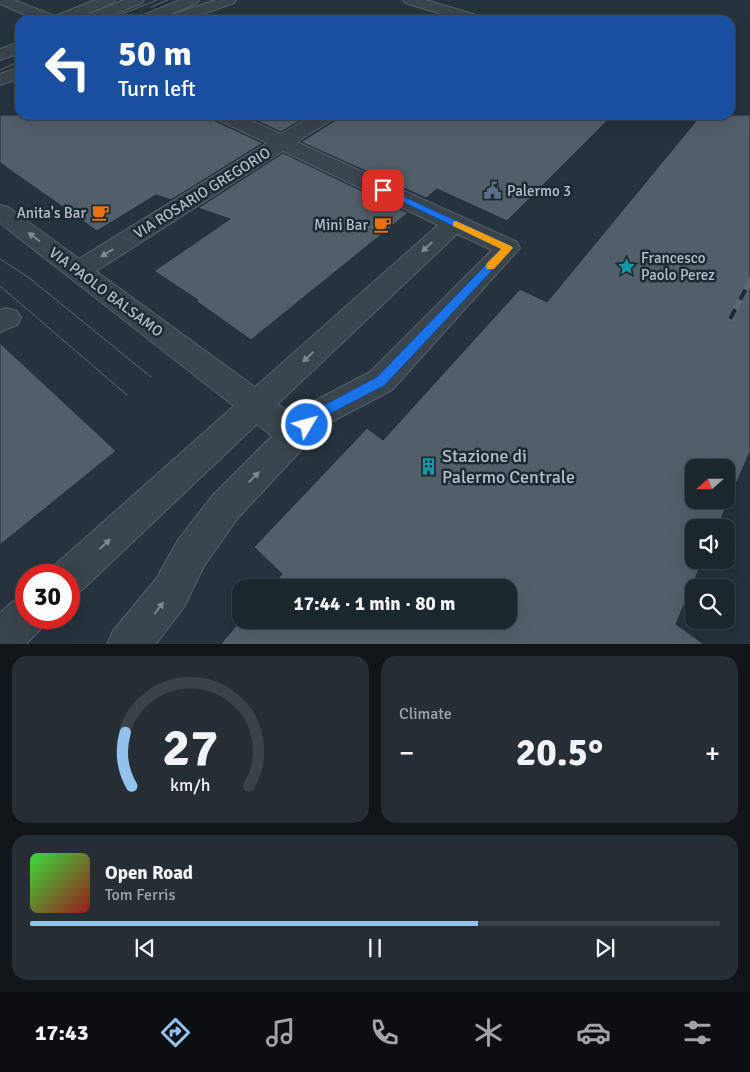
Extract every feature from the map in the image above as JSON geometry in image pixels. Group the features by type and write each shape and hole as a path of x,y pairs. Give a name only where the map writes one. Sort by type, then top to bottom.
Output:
{"street":[{"path":"71,15 108,0"},
{"path":"99,15 137,0"},
{"path":"156,15 192,0"},
{"path":"185,15 228,0"},
{"path":"410,0 461,15"},
{"path":"2,1 37,15"},
{"path":"0,55 15,49"},
{"path":"0,80 15,74"},
{"path":"127,644 147,623 170,593 195,547 225,506 318,414 381,381 508,248 234,120"},
{"name":"VIA ROSARIO GREGORIO","path":"78,271 318,120"},
{"name":"VIA PAOLO BALSAMO","path":"0,212 296,435"},
{"path":"80,567 454,223"},
{"path":"0,640 15,626"}],"building":[{"path":"0,115 15,115 15,120 214,120 263,143 171,200 156,195 97,231 0,163"},
{"path":"735,115 750,115 750,452 735,487 735,459 685,459 685,509 725,509 721,519 685,519 685,569 699,569 695,579 685,579 685,603 676,624 704,644 221,644 233,629 517,629 517,579 278,579 282,574 254,547 367,428 383,440 520,289 547,302 697,120 735,120"},
{"path":"255,120 301,120 281,132"},
{"path":"608,120 507,221 437,189 426,198 301,142 334,121"},
{"path":"283,153 408,213 251,340 196,301 198,300 154,271 230,219 198,208"},
{"path":"0,343 116,451 0,545"}],"tram line":[{"path":"120,15 157,0"},
{"path":"151,7 168,0"},
{"path":"0,70 15,63"},
{"path":"0,259 28,277 151,377"},
{"path":"0,286 127,395"}],"railway":[{"path":"730,319 750,281"}],"slow traffic":[{"path":"456,224 508,248 491,266"}],"place":[{"name":"Palermo 3","path":"493,191"},
{"name":"Anita's Bar","path":"100,213"},
{"name":"Mini Bar","path":"382,225"},
{"name":"Francesco Paolo Perez","path":"627,267"},
{"name":"Stazione di Palermo Centrale","path":"428,466"}],"route":[{"path":"307,425 318,414 381,381 508,248 383,190"}]}
